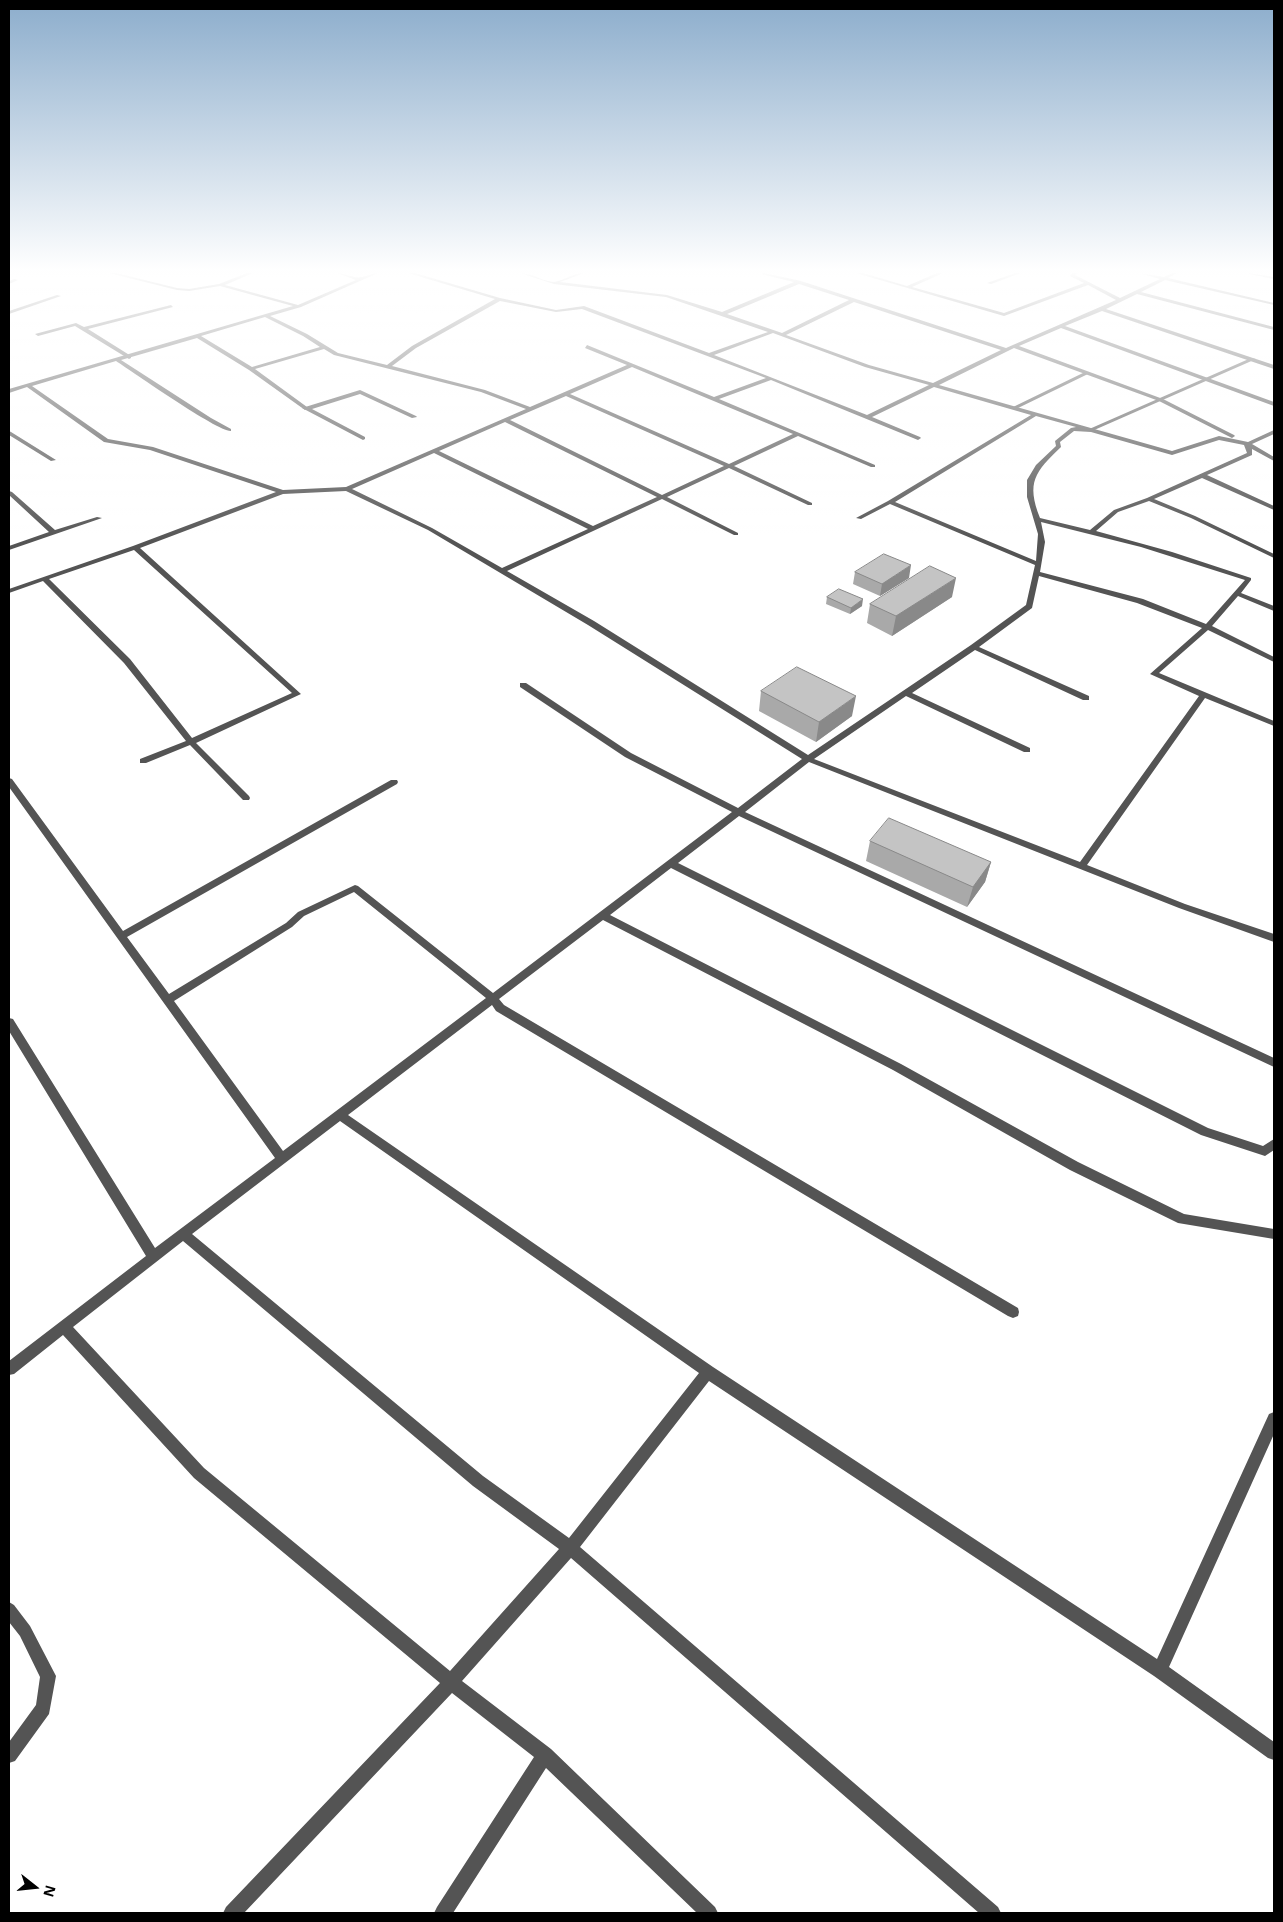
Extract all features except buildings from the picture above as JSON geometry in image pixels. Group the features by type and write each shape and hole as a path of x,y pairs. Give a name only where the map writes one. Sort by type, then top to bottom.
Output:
{"street":[{"path":"9,391 109,363"},
{"path":"122,363 229,430"},
{"path":"241,363 306,409 363,438"},
{"path":"251,369 272,363"},
{"path":"371,363 483,391 530,409"},
{"path":"388,367 394,363"},
{"path":"627,363 873,466"},
{"path":"729,363 918,438"},
{"path":"858,363 933,386 1172,453 1219,438 1248,444 1274,432"},
{"path":"868,417 980,363"},
{"path":"1059,363 1161,400 1274,459"},
{"path":"1161,363 1274,404"},
{"path":"9,1369 282,1158 808,759 974,647 1029,606 1037,568 1041,534 1031,503 1029,480 1037,467 1058,446 1057,442 1074,429 1090,430 1246,363"},
{"path":"1260,363 1274,367"},
{"path":"9,591 135,547 282,492 347,489 632,365"},
{"path":"1014,408 1087,373"},
{"path":"715,399 771,378"},
{"path":"29,386 106,441 151,448 282,492"},
{"path":"306,409 360,392 414,417"},
{"path":"566,394 810,504"},
{"path":"859,518 890,502 1036,414"},
{"path":"505,420 736,534"},
{"path":"9,433 53,460"},
{"path":"502,571 798,434"},
{"path":"1092,531 1116,511 1149,499 1250,454 1248,444"},
{"path":"434,451 593,530"},
{"path":"1203,476 1274,508"},
{"path":"347,489 430,529 591,623 808,759 1182,906 1274,938"},
{"path":"10,493 53,532"},
{"path":"1149,499 1193,517 1274,556"},
{"path":"890,502 1037,568 1140,601 1207,627 1274,660"},
{"path":"9,548 99,518"},
{"path":"1036,519 1092,531 1173,553 1249,579 1207,627 1154,674 1274,724"},
{"path":"135,547 297,694 191,742 143,761"},
{"path":"45,579 127,661 191,742 246,798"},
{"path":"1236,593 1274,609"},
{"path":"974,647 1086,698"},
{"path":"523,685 628,755 738,812 1274,1063"},
{"path":"906,692 1027,750"},
{"path":"1081,867 1203,696"},
{"path":"9,781 282,1158"},
{"path":"122,936 394,782"},
{"path":"670,863 1205,1132 1265,1151 1274,1144"},
{"path":"168,1000 289,925 301,914 355,888 493,998 500,1008 1013,1312"},
{"path":"602,916 897,1067 1074,1166 1182,1219 1274,1234"},
{"path":"9,1022 154,1258"},
{"path":"339,1115 708,1372 1160,1670 1274,1752"},
{"path":"183,1234 478,1480 570,1548 992,1913"},
{"path":"64,1327 200,1473 451,1682 545,1755 709,1913"},
{"path":"232,1913 451,1682 570,1548 708,1372"},
{"path":"1160,1670 1274,1419"},
{"path":"9,1610 25,1631 48,1676 43,1708 9,1754"},
{"path":"443,1913 545,1755"}]}
